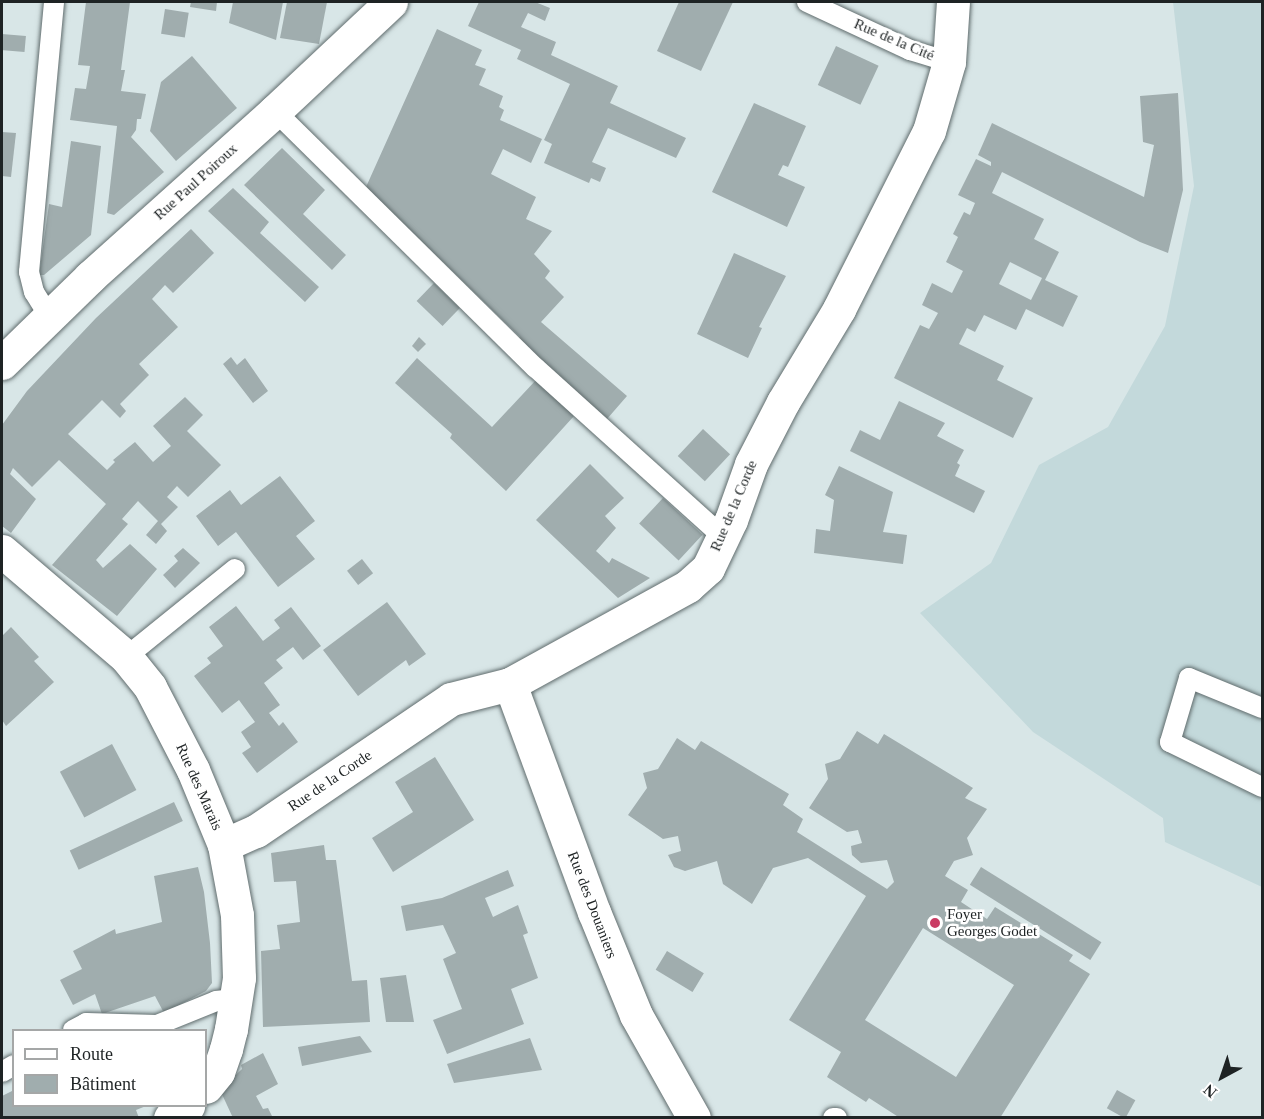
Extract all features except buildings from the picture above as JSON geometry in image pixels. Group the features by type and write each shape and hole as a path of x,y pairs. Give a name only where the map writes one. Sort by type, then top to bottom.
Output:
{"street":[{"name":"Rue Paul Poiroux","path":"2,363 49,316 275,111 391,2"},
{"name":"Rue de la Corde","path":"224,845 256,831 451,699 510,684 688,586 708,568 723,537 751,464 783,402 839,309 928,131 949,63 953,2"},
{"name":"Rue des Marais","path":"2,551 126,657 150,687 194,770 224,845 237,915 238,978 226,1050 218,1071 207,1086"},
{"name":"Rue des Douaniers","path":"510,684 565,837 636,1015 694,1118"},
{"path":"170,1118 186,1107"}],"lane":[{"path":"49,316 34,292 29,272 54,2"},
{"name":"Rue de la Cité","path":"807,2 910,50 949,63"},
{"path":"275,111 536,368 723,537"},
{"path":"126,657 235,568"},
{"path":"1263,708 1189,678 1170,742 1263,787"},
{"path":"75,1029 86,1023 157,1024 216,1001 236,999"}],"shaded area":[{"path":"1173,2 1262,2 1262,887 1165,842 1163,818 1033,732 920,613 991,563 1039,465 1108,427 1165,326 1194,186"}],"place":[{"name":"Foyer Georges Godet","path":"935,923"}]}
